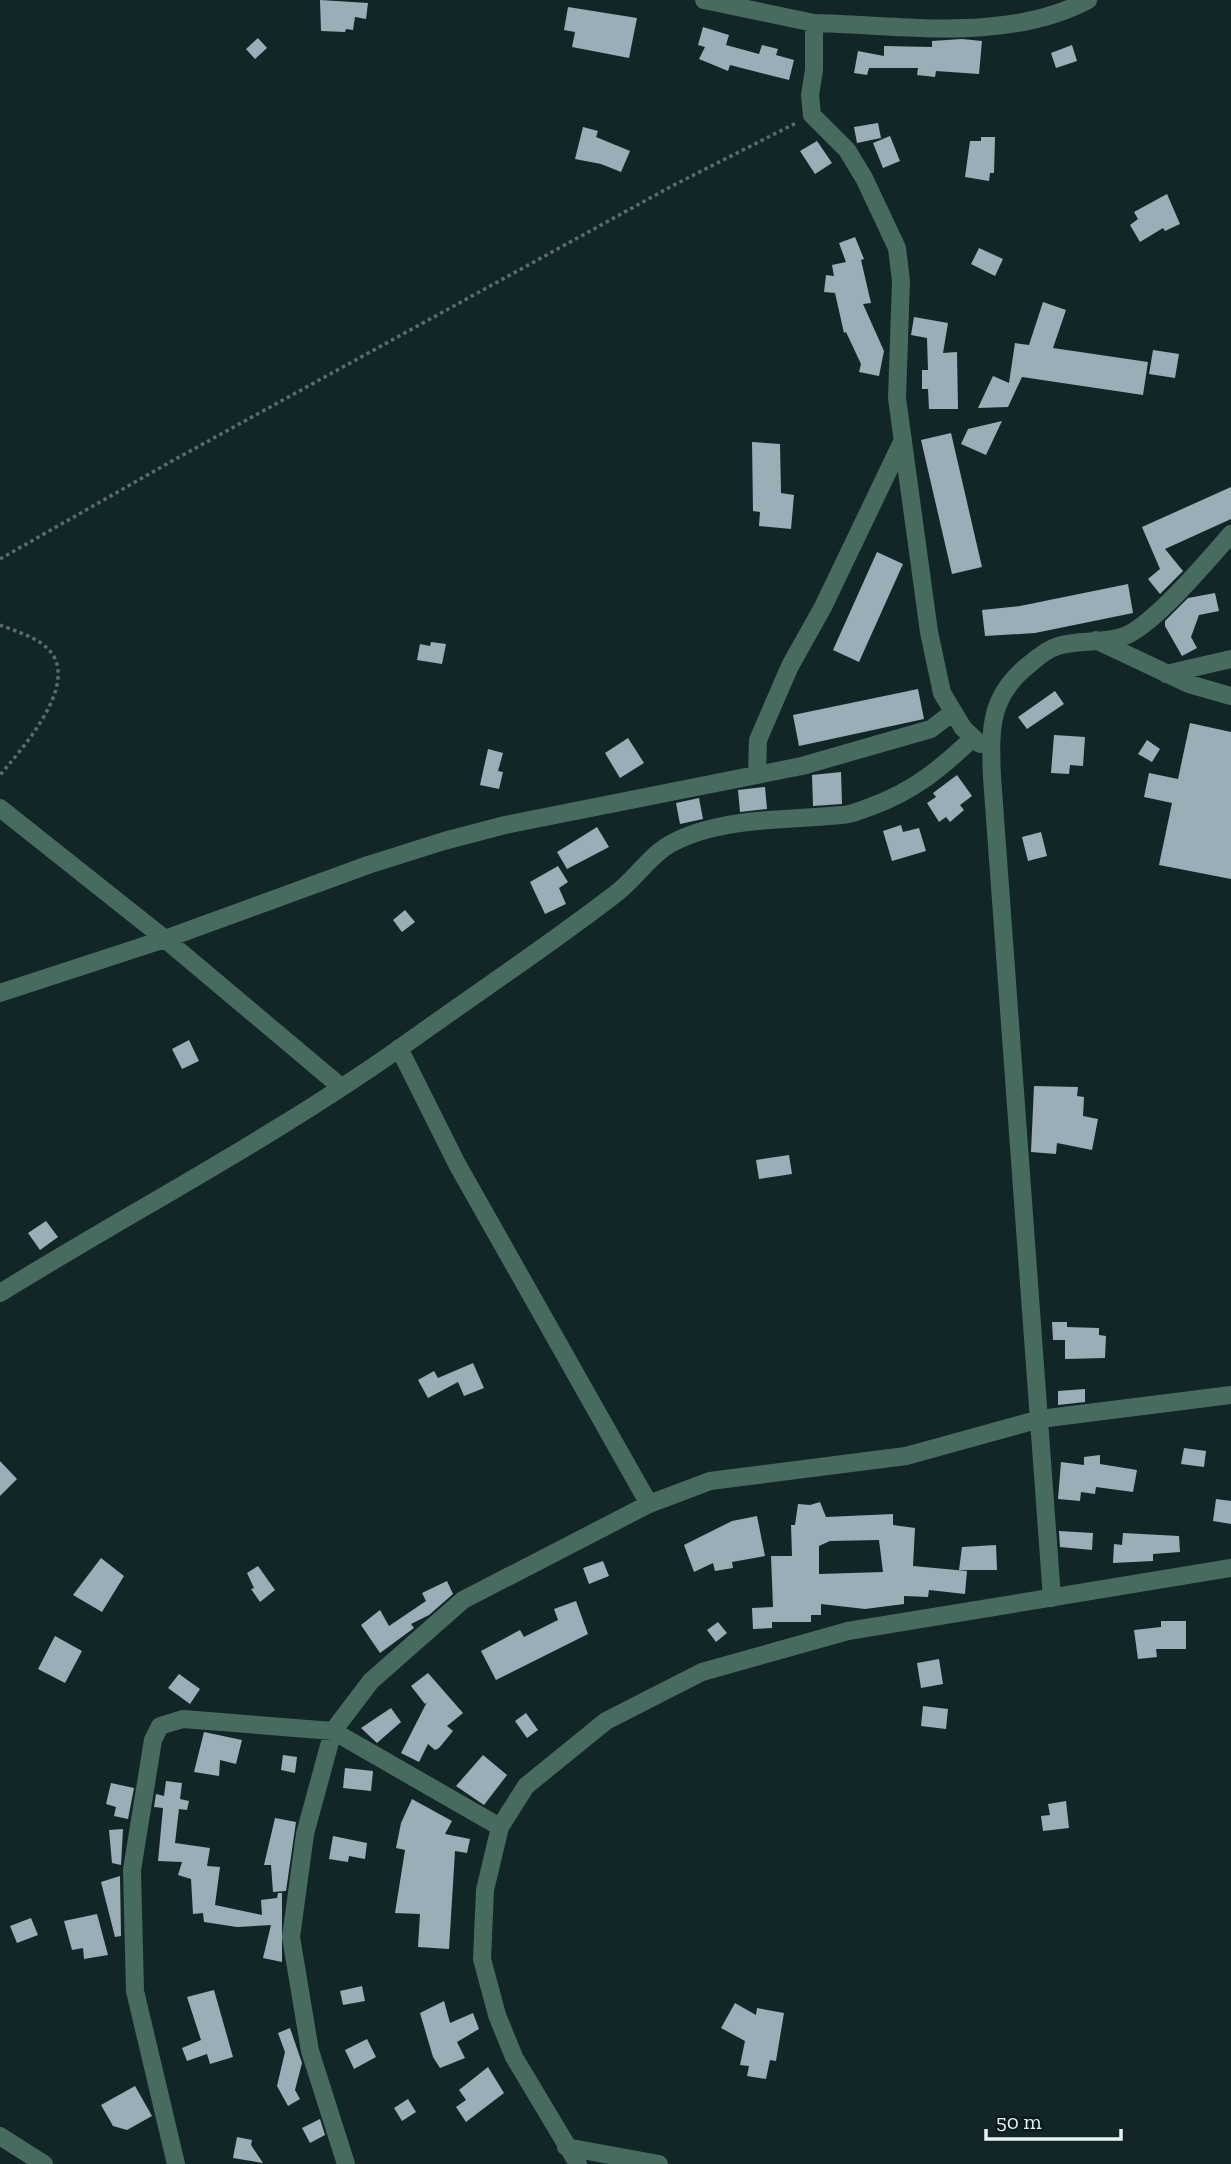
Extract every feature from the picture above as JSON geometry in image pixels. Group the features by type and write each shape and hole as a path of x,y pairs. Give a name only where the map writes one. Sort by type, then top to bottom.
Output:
{"street":[{"path":"704,0 814,23 968,27 1029,22 1066,12 1088,0"},
{"path":"814,23 814,70 810,95 812,115 847,150 864,178 897,248 901,281 897,398 929,632 943,693 953,712 991,757"},
{"path":"757,775 758,740 785,678 823,607 902,440"},
{"path":"1052,1598 991,757 995,706 1002,691 1043,654 1057,646 1126,635 1140,627 1197,574 1231,534"},
{"path":"1096,640 1166,674 1231,696"},
{"path":"1166,674 1231,659"},
{"path":"0,993 165,939 368,865 468,835 757,775 894,742 931,729 953,712"},
{"path":"0,1293 341,1087 617,893 658,852 674,842 720,828 785,818 845,815 857,811 930,778 973,738"},
{"path":"0,808 165,939 341,1087"},
{"path":"399,1048 457,1164 649,1504"},
{"path":"346,2164 310,2051 291,1937 305,1834 333,1731 371,1681 463,1600 649,1504 710,1482 906,1456 1040,1419 1231,1395"},
{"path":"578,2164 514,2057 497,2015 482,1959 485,1890 500,1827 526,1786 606,1721 702,1672 848,1630 1231,1568"},
{"path":"176,2164 135,1990 132,1870 153,1740 160,1726 183,1719 333,1731 500,1827"},
{"path":"0,2136 44,2164"},
{"path":"566,2147 659,2164"}],"path":[{"path":"0,559 172,461 672,186 812,115"},
{"path":"0,625 31,638 50,651 56,668 52,702 32,737 0,775"}],"building":[{"path":"320,0 368,3 366,19 355,17 353,30 321,31"},
{"path":"568,7 637,18 629,58 572,47 575,32 564,30"},
{"path":"703,27 729,35 726,45 759,54 762,45 778,49 776,55 794,60 789,80 730,65 728,71 699,59 705,47 698,45"},
{"path":"258,38 267,48 255,59 246,49"},
{"path":"932,41 982,41 979,74 936,71 935,77 917,75 918,68 869,68 867,75 854,73 858,51 884,56 884,46 932,47"},
{"path":"1072,45 1077,61 1056,68 1051,53"},
{"path":"878,123 881,138 857,143 854,127"},
{"path":"583,127 598,131 596,137 630,151 621,172 601,164 575,159"},
{"path":"890,136 900,161 883,168 873,143"},
{"path":"981,137 995,137 994,173 990,173 989,181 965,177 970,141 981,141"},
{"path":"817,141 832,163 815,174 800,151"},
{"path":"1167,194 1180,224 1165,231 1163,228 1140,242 1130,225 1138,219 1134,212"},
{"path":"855,237 864,259 861,260 871,303 863,304 884,351 879,376 859,372 861,364 846,332 844,333 835,293 824,292 826,275 834,276 832,265 846,262 839,243"},
{"path":"979,248 1003,259 995,276 971,264"},
{"path":"1043,302 1066,310 1053,348 1148,362 1143,395 1022,377 1008,407 978,408 993,376 1009,383 1015,343 1029,345"},
{"path":"914,317 948,323 943,353 957,352 958,409 929,409 928,389 922,389 922,370 928,370 927,338 911,335"},
{"path":"1153,350 1179,354 1175,378 1149,374"},
{"path":"1002,421 986,455 961,444 968,429"},
{"path":"951,433 982,567 952,574 921,440"},
{"path":"752,442 780,444 781,493 794,495 791,529 759,526 760,512 753,511"},
{"path":"1231,487 1231,519 1165,549 1183,571 1160,594 1148,579 1160,569 1142,527"},
{"path":"877,552 903,564 859,662 833,650"},
{"path":"1128,584 1133,613 1035,633 985,636 982,610 1020,606"},
{"path":"1215,593 1219,611 1199,615 1191,637 1197,648 1182,656 1165,626 1165,621 1188,598"},
{"path":"431,642 446,644 442,664 417,660 420,644 430,646"},
{"path":"918,689 924,719 799,746 793,715"},
{"path":"1055,691 1064,704 1027,729 1018,717"},
{"path":"1190,723 1231,732 1231,879 1159,865 1172,803 1144,797 1149,773 1178,779"},
{"path":"1054,735 1085,737 1083,766 1070,765 1069,774 1051,773"},
{"path":"628,738 644,763 620,778 605,753"},
{"path":"1147,740 1160,749 1152,762 1138,754"},
{"path":"488,749 503,753 498,771 503,772 499,789 480,785"},
{"path":"841,772 842,804 813,806 812,775"},
{"path":"957,775 972,796 960,805 964,810 950,822 946,817 939,822 927,803 936,797 933,793"},
{"path":"765,787 767,809 740,812 738,790"},
{"path":"699,798 703,819 680,824 676,803"},
{"path":"901,825 903,832 919,828 926,851 892,861 883,831"},
{"path":"597,827 609,847 567,869 557,852"},
{"path":"1041,832 1047,856 1028,861 1022,837"},
{"path":"558,866 568,882 559,888 566,904 545,914 530,882"},
{"path":"405,910 415,922 402,932 393,920"},
{"path":"189,1040 199,1061 182,1069 172,1049"},
{"path":"1034,1086 1078,1087 1077,1096 1084,1097 1083,1116 1098,1119 1092,1150 1057,1143 1056,1154 1031,1152"},
{"path":"789,1155 792,1174 759,1179 756,1160"},
{"path":"46,1221 58,1237 40,1250 28,1233"},
{"path":"1052,1322 1067,1322 1067,1327 1099,1328 1099,1335 1106,1336 1105,1358 1065,1359 1065,1340 1053,1340"},
{"path":"473,1363 484,1388 464,1396 458,1382 428,1398 418,1380 434,1371 438,1378"},
{"path":"1085,1389 1085,1402 1058,1405 1058,1391"},
{"path":"1184,1448 1206,1451 1204,1467 1181,1464"},
{"path":"1100,1455 1100,1464 1137,1470 1133,1492 1096,1487 1095,1494 1081,1492 1080,1501 1058,1499 1061,1462 1084,1465 1084,1457"},
{"path":"0,1461 17,1479 0,1496"},
{"path":"1216,1499 1231,1501 1231,1524 1213,1521"},
{"path":"820,1502 826,1517 893,1514 893,1525 915,1528 913,1566 967,1571 965,1594 929,1590 928,1597 904,1596 904,1604 865,1609 821,1604 821,1615 811,1615 811,1622 772,1622 772,1628 753,1629 752,1608 773,1607 771,1556 792,1556 791,1525 795,1525 798,1504","holes":["879,1540 883,1572 819,1574 819,1546 830,1541"]},
{"path":"757,1516 765,1556 732,1562 733,1568 715,1571 713,1563 694,1572 684,1545 732,1521"},
{"path":"1059,1531 1093,1533 1092,1550 1060,1547"},
{"path":"1123,1533 1179,1536 1180,1552 1153,1554 1153,1561 1113,1563 1114,1544 1122,1545"},
{"path":"996,1545 997,1570 959,1570 962,1547"},
{"path":"101,1558 124,1576 102,1612 73,1595"},
{"path":"603,1561 609,1576 589,1584 583,1568"},
{"path":"258,1566 275,1590 260,1602 251,1589 254,1588 247,1573"},
{"path":"447,1581 453,1594 429,1615 411,1624 414,1628 380,1653 361,1625 380,1610 389,1626 426,1601 422,1593"},
{"path":"576,1601 588,1634 496,1680 481,1651 520,1630 524,1637 558,1620 554,1609"},
{"path":"1161,1621 1186,1621 1186,1649 1156,1649 1157,1657 1138,1659 1134,1630 1161,1627"},
{"path":"718,1622 727,1633 716,1642 707,1630"},
{"path":"55,1636 82,1651 65,1683 38,1669"},
{"path":"939,1659 943,1684 921,1688 917,1663"},
{"path":"428,1673 463,1713 447,1726 453,1731 439,1748 435,1750 428,1744 419,1762 401,1753 427,1702 425,1704 411,1686"},
{"path":"179,1674 200,1689 190,1704 168,1688"},
{"path":"923,1706 948,1709 946,1729 921,1726"},
{"path":"391,1708 401,1722 377,1743 361,1728"},
{"path":"526,1713 538,1730 527,1738 515,1721"},
{"path":"204,1732 242,1740 236,1764 220,1760 219,1776 194,1772"},
{"path":"283,1755 297,1757 295,1773 281,1770"},
{"path":"483,1755 507,1775 484,1805 456,1786"},
{"path":"345,1768 373,1771 371,1791 343,1788"},
{"path":"166,1781 182,1783 180,1799 189,1801 187,1810 179,1809 175,1843 210,1848 207,1866 220,1867 215,1905 262,1915 261,1900 277,1898 278,1893 282,1893 282,1962 263,1958 271,1925 237,1927 204,1922 203,1913 193,1914 191,1879 178,1875 182,1862 158,1861 163,1808 154,1807 156,1794 164,1796"},
{"path":"111,1783 134,1788 128,1819 114,1816 116,1807 106,1804"},
{"path":"412,1799 452,1821 445,1834 470,1839 467,1853 455,1851 449,1949 418,1947 420,1914 395,1913 405,1850 396,1848 401,1823"},
{"path":"1066,1801 1069,1828 1043,1831 1041,1816 1050,1815 1048,1804"},
{"path":"275,1818 296,1822 286,1891 273,1892 271,1865 264,1865"},
{"path":"123,1829 121,1865 112,1863 109,1830"},
{"path":"333,1836 367,1843 365,1859 349,1856 348,1862 329,1859"},
{"path":"120,1876 121,1936 115,1937 101,1882"},
{"path":"97,1914 108,1955 84,1959 83,1948 72,1950 64,1921"},
{"path":"31,1918 38,1935 17,1943 10,1926"},
{"path":"362,1986 365,2001 343,2005 340,1991"},
{"path":"214,1990 233,2057 210,2064 207,2054 187,2061 182,2048 201,2040 187,1997"},
{"path":"444,2001 450,2023 473,2013 479,2029 457,2042 465,2058 440,2068 433,2057 420,2013"},
{"path":"735,2003 756,2015 757,2008 784,2013 776,2061 770,2060 766,2079 747,2076 749,2066 740,2065 745,2041 721,2028"},
{"path":"290,2028 302,2063 295,2090 300,2099 288,2106 277,2086 285,2052 278,2033"},
{"path":"367,2039 376,2057 354,2069 345,2050"},
{"path":"488,2067 504,2093 466,2122 456,2107 466,2100 459,2090"},
{"path":"135,2086 152,2116 127,2130 113,2126 101,2105"},
{"path":"408,2099 416,2112 402,2121 394,2108"},
{"path":"320,2119 325,2135 310,2143 302,2128"},
{"path":"237,2137 252,2140 251,2145 263,2163 233,2158"}]}
